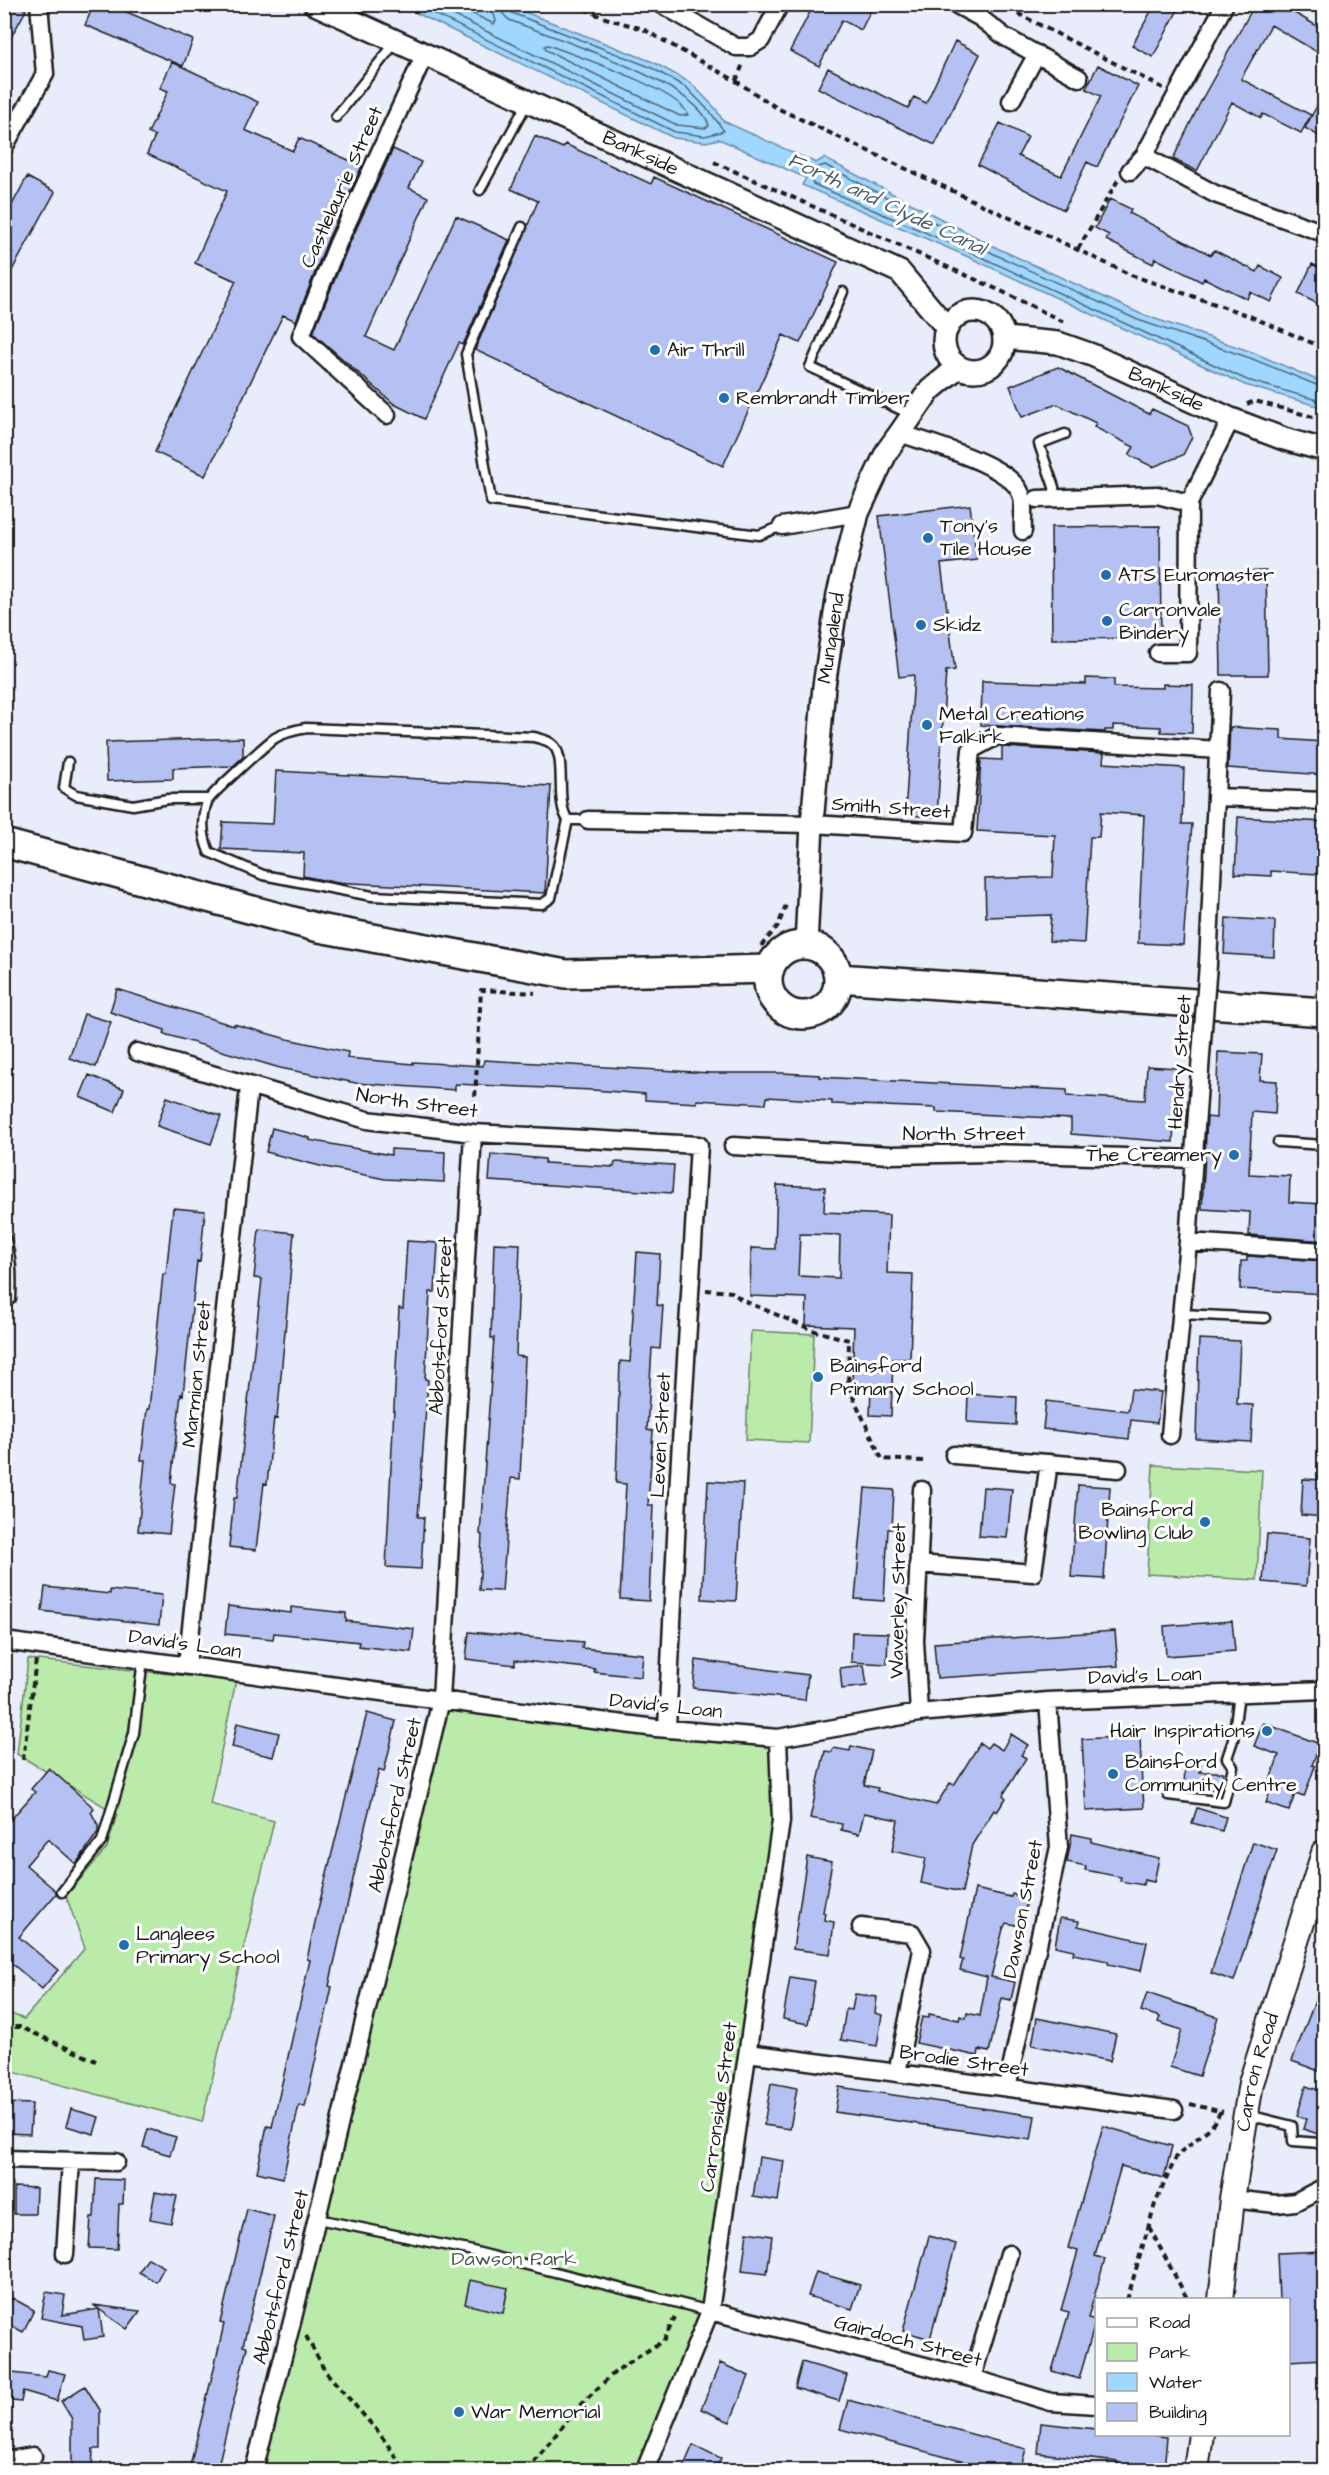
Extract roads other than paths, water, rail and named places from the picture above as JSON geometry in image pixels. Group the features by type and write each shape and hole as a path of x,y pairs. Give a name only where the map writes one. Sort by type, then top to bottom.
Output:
{"main road":[{"path":"4,843 319,928 566,974 770,969"},
{"path":"806,945 818,948 835,966 838,978 834,995 822,1009 811,1014 799,1015 787,1011 777,1003 771,993 768,981 770,969 784,951 794,946 806,945"},
{"path":"838,978 1324,1012"},
{"name":"Carron Road","path":"1221,2298 1232,2199 1237,2115 1316,1910 1324,1853"},
{"path":"1196,2470 1201,2436"}],"street":[{"path":"4,147 45,74 39,4"},
{"name":"Bankside","path":"315,4 424,56 900,272 947,328"},
{"path":"661,4 736,47 750,47 761,40 780,4"},
{"path":"955,4 979,17 1005,37 1079,78"},
{"path":"1130,171 1144,156 1225,4"},
{"path":"1011,101 1037,54"},
{"name":"Castlelaurie Street","path":"387,415 301,336 339,243 424,56"},
{"path":"1144,156 1215,194 1324,233"},
{"path":"977,311 996,320 1005,338 1000,358 992,366 983,370 972,371 958,367 946,350 947,328 962,314 977,311"},
{"name":"Bankside","path":"1005,338 1058,344 1092,355 1232,419 1284,439 1324,450"},
{"name":"Mungalend","path":"806,945 812,824 824,686 838,594 858,513 887,452 912,415 929,391 958,367"},
{"path":"1158,654 1188,653 1190,503 1232,419"},
{"path":"900,434 983,463 1008,476 1022,494 1023,531"},
{"path":"1037,499 1157,495 1190,503"},
{"path":"782,525 858,513"},
{"name":"Hendry Street","path":"1170,1435 1188,1242 1208,964 1221,691"},
{"name":"Smith Street","path":"588,820 812,824 963,833 971,750 998,736 1219,750"},
{"path":"1217,797 1324,801"},
{"name":"North Street","path":"137,1052 249,1087 367,1120 473,1133 699,1145"},
{"name":"Marmion Street","path":"187,1665 249,1087"},
{"name":"Abbotsford Street","path":"254,2470 294,2318 441,1701 473,1133"},
{"name":"Leven Street","path":"667,1728 679,1475 699,1145"},
{"name":"North Street","path":"734,1146 891,1155 989,1153 1194,1159"},
{"path":"1188,1242 1324,1251"},
{"path":"954,1455 1118,1469"},
{"path":"918,1564 1033,1573 1049,1463"},
{"name":"Waverley Street","path":"919,1713 915,1641 922,1490"},
{"name":"David's Loan","path":"4,1641 441,1701 667,1728 778,1738 919,1713 1048,1701 1324,1690"},
{"name":"Dawson Street","path":"1007,2088 1059,1847 1048,1701"},
{"name":"Carronside Street","path":"645,2470 710,2311 781,1821 778,1738"},
{"path":"861,1926 912,1933 922,1950 897,2073"},
{"name":"Brodie Street","path":"748,2053 1174,2109"},
{"path":"4,2159 116,2162"},
{"path":"65,2254 71,2161"},
{"path":"1232,2199 1276,2204 1295,2202 1324,2187"},
{"path":"972,2378 1009,2254"},
{"name":"Gairdoch Street","path":"710,2311 972,2378 1051,2402 1095,2405"},
{"path":"4,2461 33,2456"}],"lane":[{"path":"336,117 396,43"},
{"path":"480,190 527,103"},
{"path":"522,227 466,354 491,501 759,535 782,525"},
{"path":"843,292 810,367 912,415"},
{"path":"1055,497 1054,487 1039,444 1065,434"},
{"path":"306,728 534,737 551,743 559,752 560,788 564,815 568,820 551,898 542,904 372,896 263,875 209,852 203,836 203,817 208,799 274,738 289,731 306,728"},
{"path":"68,762 64,788 76,795 133,805 168,799 208,799"},
{"path":"568,820 588,820"},
{"path":"1278,1142 1324,1145"},
{"path":"4,1235 9,1247 12,1270 10,1299"},
{"path":"1181,1314 1265,1318"},
{"path":"62,1892 102,1840 134,1732 143,1659"},
{"path":"1168,1795 1224,1802 1233,1767 1227,1758 1233,1740 1239,1693"},
{"path":"1237,2115 1292,2126 1293,2141 1320,2143"},
{"path":"318,2219 468,2250 710,2311"}],"water":[{"name":"Forth and Clyde Canal","path":"400,5 507,5 653,62 691,83 716,109 723,121 816,163 824,158 999,249 1141,314 1252,352 1324,383 1324,408 1245,385 964,255 802,185 806,178 719,139 706,142 674,138"}],"place":[{"name":"Air Thrill","path":"655,350"},
{"name":"Rembrandt Timber","path":"724,398"},
{"name":"Tony's Tile House","path":"928,538"},
{"name":"ATS Euromaster","path":"1106,575"},
{"name":"Carronvale Bindery","path":"1107,621"},
{"name":"Skidz","path":"921,625"},
{"name":"Metal Creations Falkirk","path":"927,725"},
{"name":"The Creamery","path":"1234,1155"},
{"name":"Bainsford Primary School","path":"818,1377"},
{"name":"Bainsford Bowling Club","path":"1205,1522"},
{"name":"Hair Inspirations","path":"1267,1731"},
{"name":"Bainsford Community Centre","path":"1113,1774"},
{"name":"Langlees Primary School","path":"124,1945"},
{"name":"War Memorial","path":"459,2412"}],"park label":[{"name":"Dawson Park","path":"514,2259"}]}
